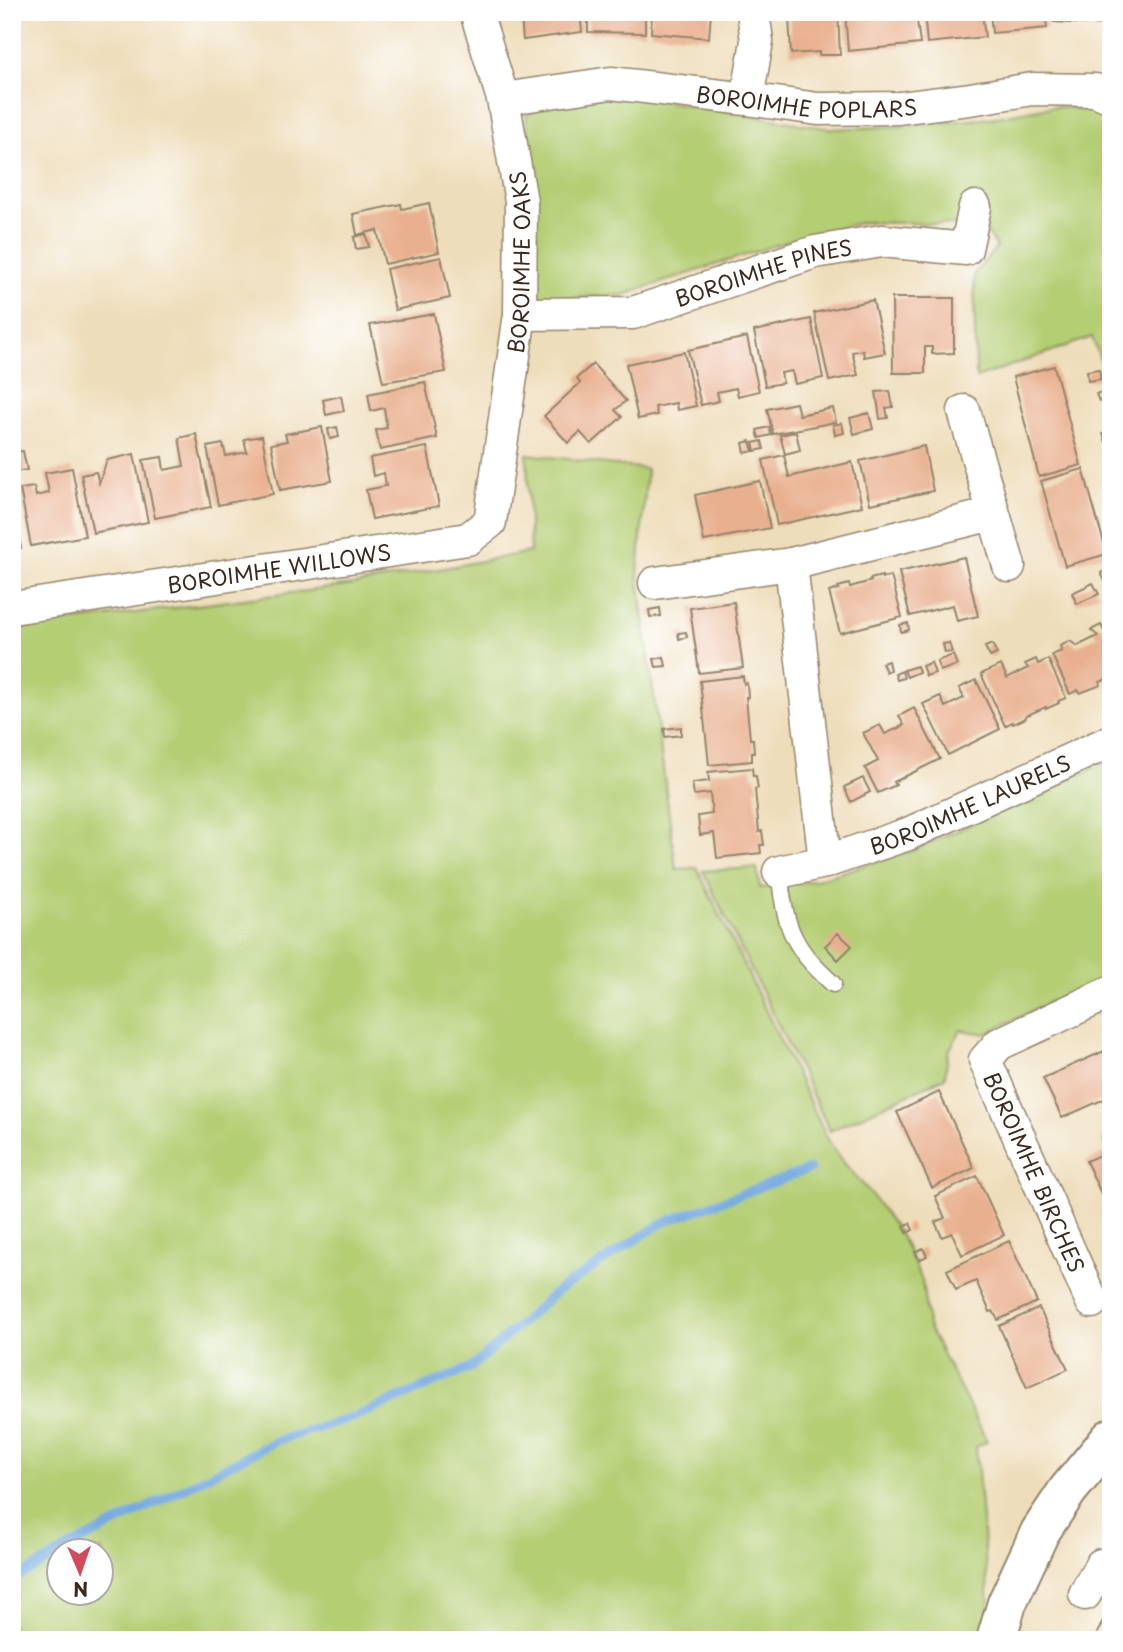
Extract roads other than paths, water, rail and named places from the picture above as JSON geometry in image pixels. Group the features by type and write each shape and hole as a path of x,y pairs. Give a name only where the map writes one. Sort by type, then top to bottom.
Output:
{"street":[{"name":"BOROIMHE OAKS","path":"476,12 503,99 521,201 520,314 497,473"},
{"path":"747,99 757,41 754,12"},
{"name":"BOROIMHE POPLARS","path":"503,99 611,83 818,109 899,108 1032,89 1095,90 1111,97"},
{"name":"BOROIMHE PINES","path":"520,314 633,313 816,252 882,241 966,249 975,207"},
{"path":"964,411 1009,566"},
{"name":"BOROIMHE WILLOWS","path":"12,608 468,539 490,523 497,473"},
{"path":"655,583 791,564 993,514"},
{"path":"791,564 825,862"},
{"name":"BOROIMHE LAURELS","path":"779,872 825,862 908,834 1111,741"},
{"name":"BOROIMHE BIRCHES","path":"1092,1301 985,1060 999,1044 1111,992"},
{"path":"996,1640 1007,1603 1040,1532 1068,1490 1111,1438"},
{"path":"1085,1594 1101,1564 1111,1569"}],"lane":[{"path":"779,872 793,936 810,962 833,984"}],"waterway":[{"path":"91,1536 276,1441 354,1417 472,1367 557,1291 662,1223 810,1169"},
{"path":"12,1581 46,1561"}]}
